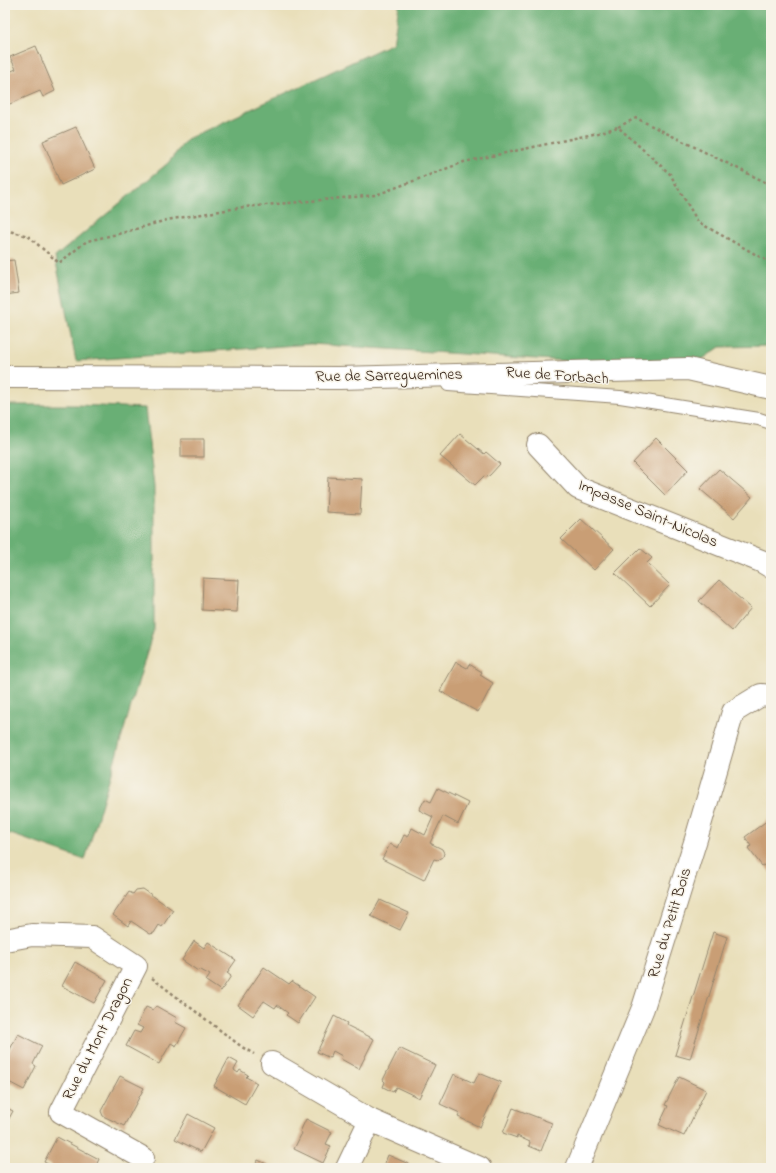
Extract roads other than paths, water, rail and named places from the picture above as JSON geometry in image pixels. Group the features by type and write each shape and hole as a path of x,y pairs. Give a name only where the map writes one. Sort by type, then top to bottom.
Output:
{"street":[{"name":"Rue de Sarreguemines","path":"5,378 339,378 688,369 771,388"},
{"name":"Impasse Saint-Nicolas","path":"538,445 578,488 761,560 771,567"},
{"name":"Rue du Petit Bois","path":"577,1168 643,1008 692,852 733,712 761,695 771,696"},
{"name":"Rue du Mont Dragon","path":"5,940 32,935 92,937 136,966 61,1112 143,1158"},
{"path":"272,1063 370,1120 480,1168"},
{"path":"347,1168 370,1120"}],"lane":[{"name":"Rue de Forbach","path":"339,378 620,397 759,419 771,423"}]}
